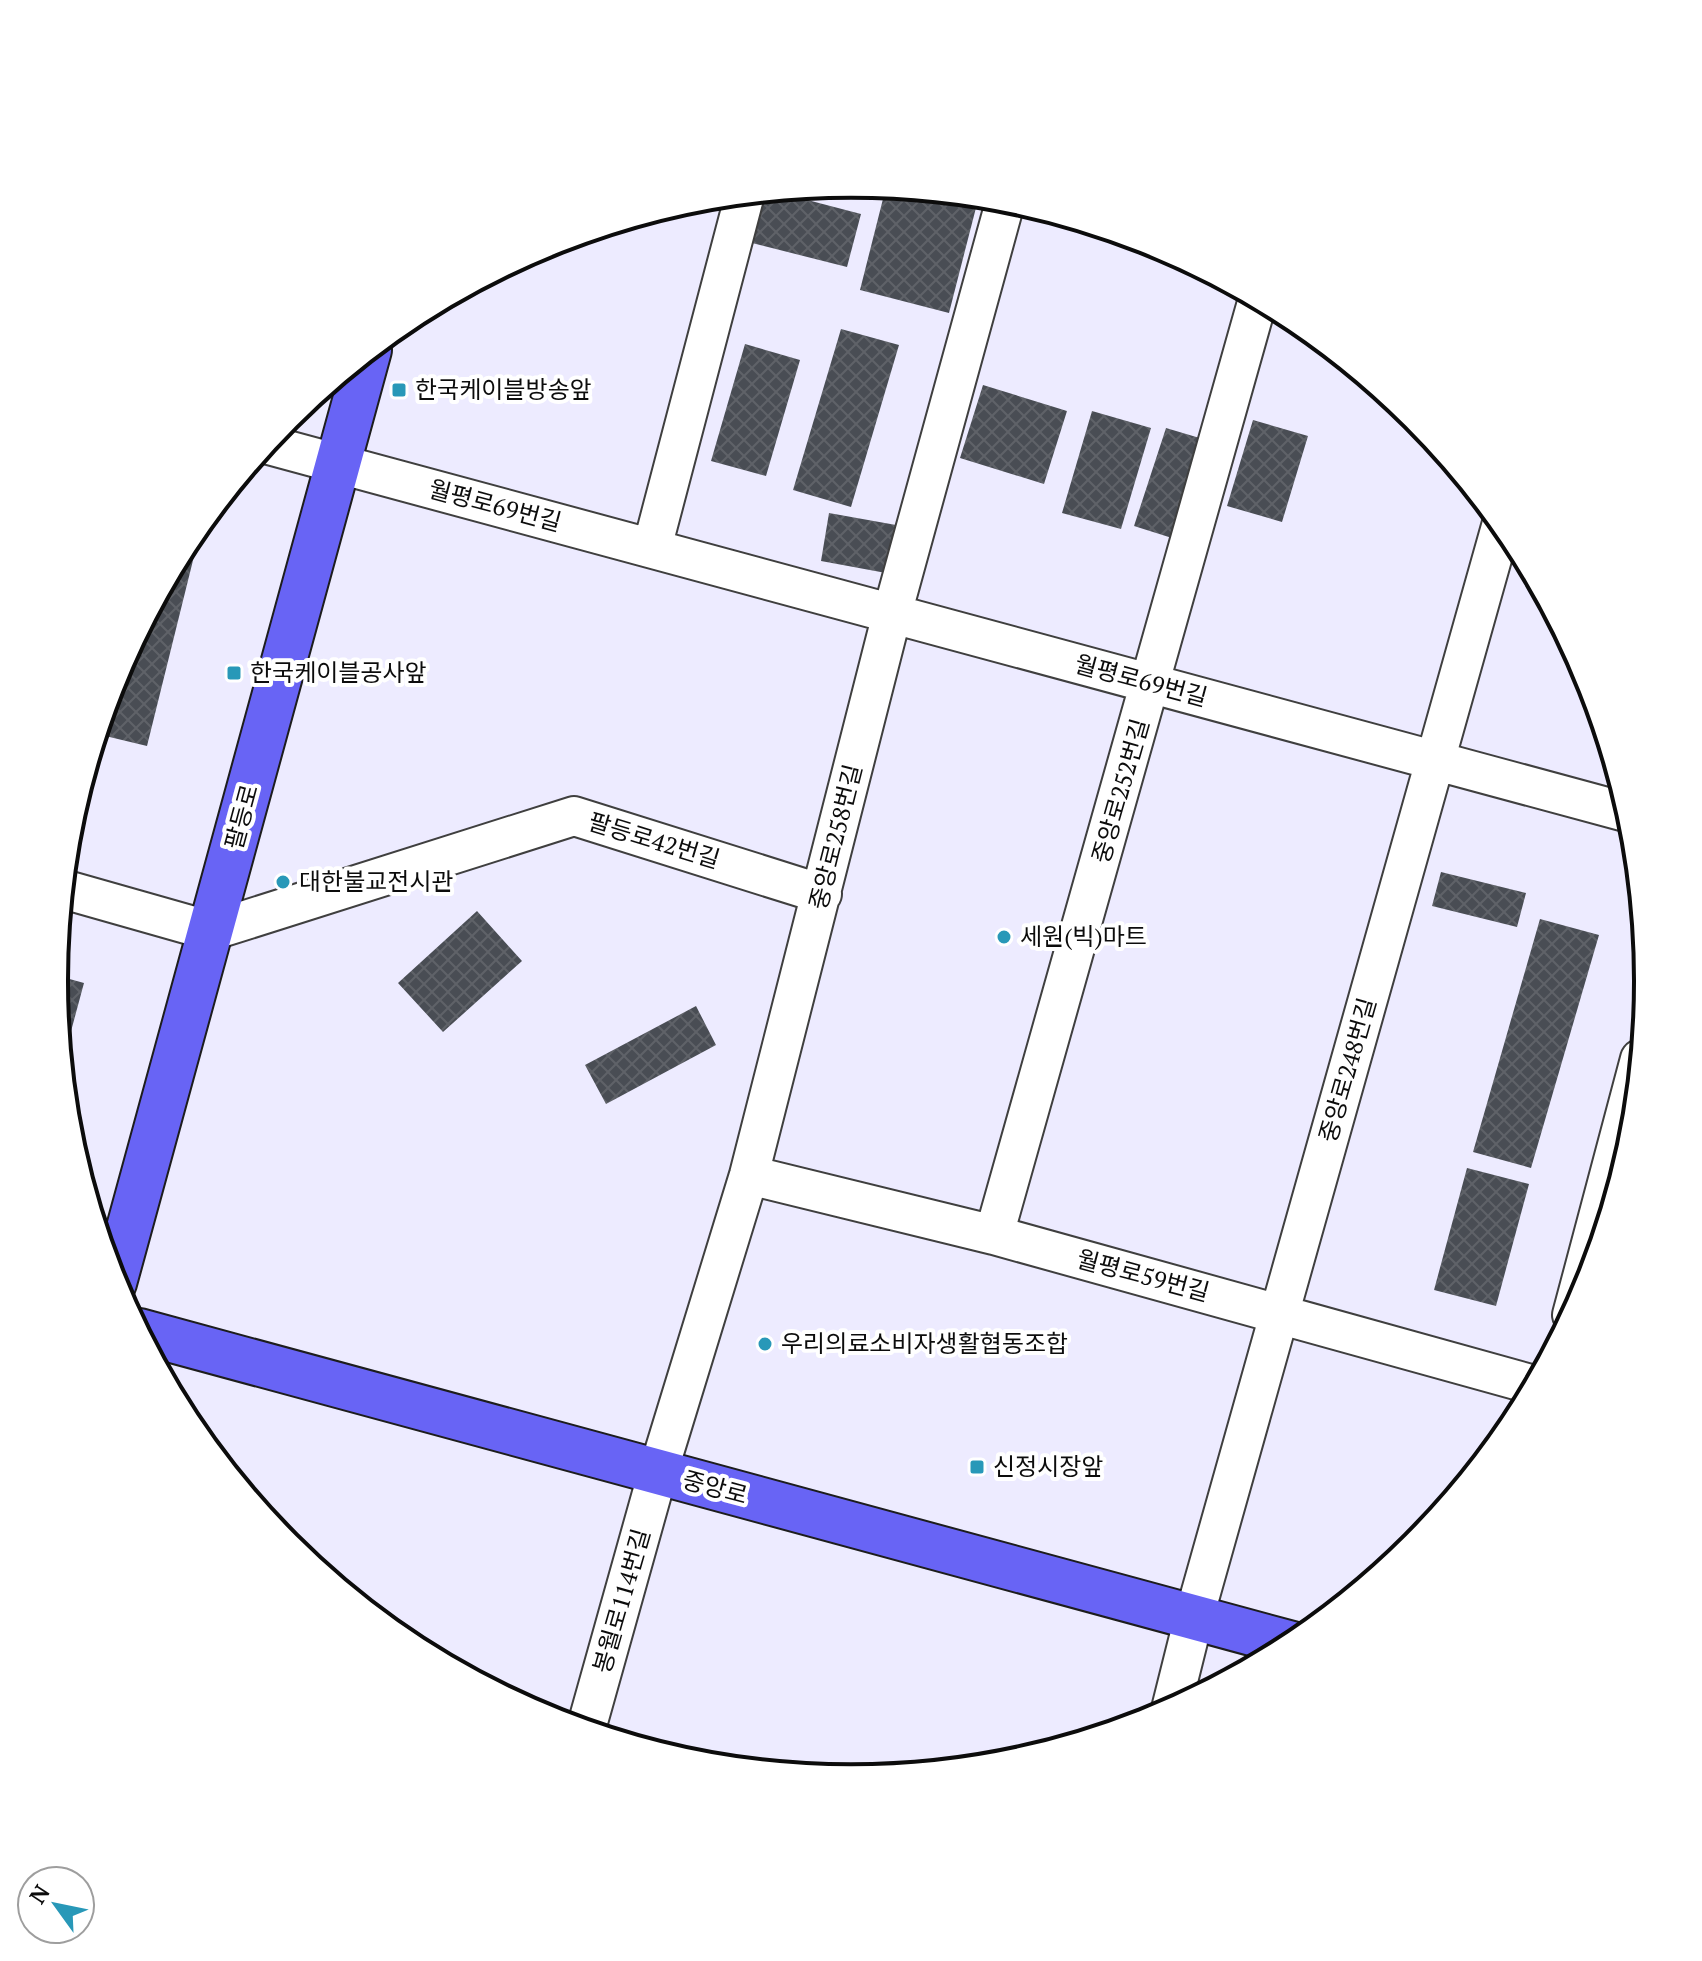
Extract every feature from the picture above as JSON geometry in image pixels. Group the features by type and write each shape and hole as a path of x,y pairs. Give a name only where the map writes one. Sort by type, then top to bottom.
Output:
{"main road":[{"name":"팔등로","path":"120,1260 364,367"},
{"name":"중앙로","path":"153,1335 1274,1639"}],"street":[{"path":"652,548 742,205"},
{"name":"중앙로258번길","path":"658,1472 749,1175 892,614 1002,213"},
{"name":"중앙로252번길","path":"994,1235 1255,310"},
{"name":"월평로69번길","path":"278,447 1614,809"},
{"name":"중앙로248번길","path":"1175,1693 1498,539"},
{"name":"팔등로42번길","path":"211,931 574,816 822,894"},
{"path":"74,892 211,931"},
{"name":"월평로59번길","path":"749,1175 994,1235 1523,1382"},
{"name":"봉월로114번길","path":"589,1718 658,1472"}],"building":[{"path":"803,199 861,214 847,267 744,241 753,204"},
{"path":"883,199 976,208 949,313 860,290"},
{"path":"841,329 899,345 851,507 793,490"},
{"path":"745,344 800,360 766,476 711,461"},
{"path":"983,385 1067,411 1044,484 960,458"},
{"path":"1092,411 1151,428 1121,529 1062,513"},
{"path":"1253,420 1308,436 1282,522 1227,506"},
{"path":"1166,428 1203,439 1172,538 1134,526"},
{"path":"829,513 896,525 886,573 821,561"},
{"path":"195,554 147,746 108,737 149,634"},
{"path":"1441,872 1526,893 1517,927 1432,906"},
{"path":"477,911 522,961 443,1032 398,983"},
{"path":"1540,919 1599,935 1531,1168 1473,1152"},
{"path":"68,979 84,983 70,1034"},
{"path":"696,1006 716,1045 606,1104 585,1065"},
{"path":"1467,1168 1529,1184 1496,1306 1434,1290"}],"place":[{"name":"한국케이블방송앞","path":"399,390"},
{"name":"한국케이블공사앞","path":"234,673"},
{"name":"대한불교전시관","path":"283,882"},
{"name":"세원(빅)마트","path":"1004,937"},
{"name":"우리의료소비자생활협동조합","path":"765,1344"},
{"name":"신정시장앞","path":"977,1467"}]}
